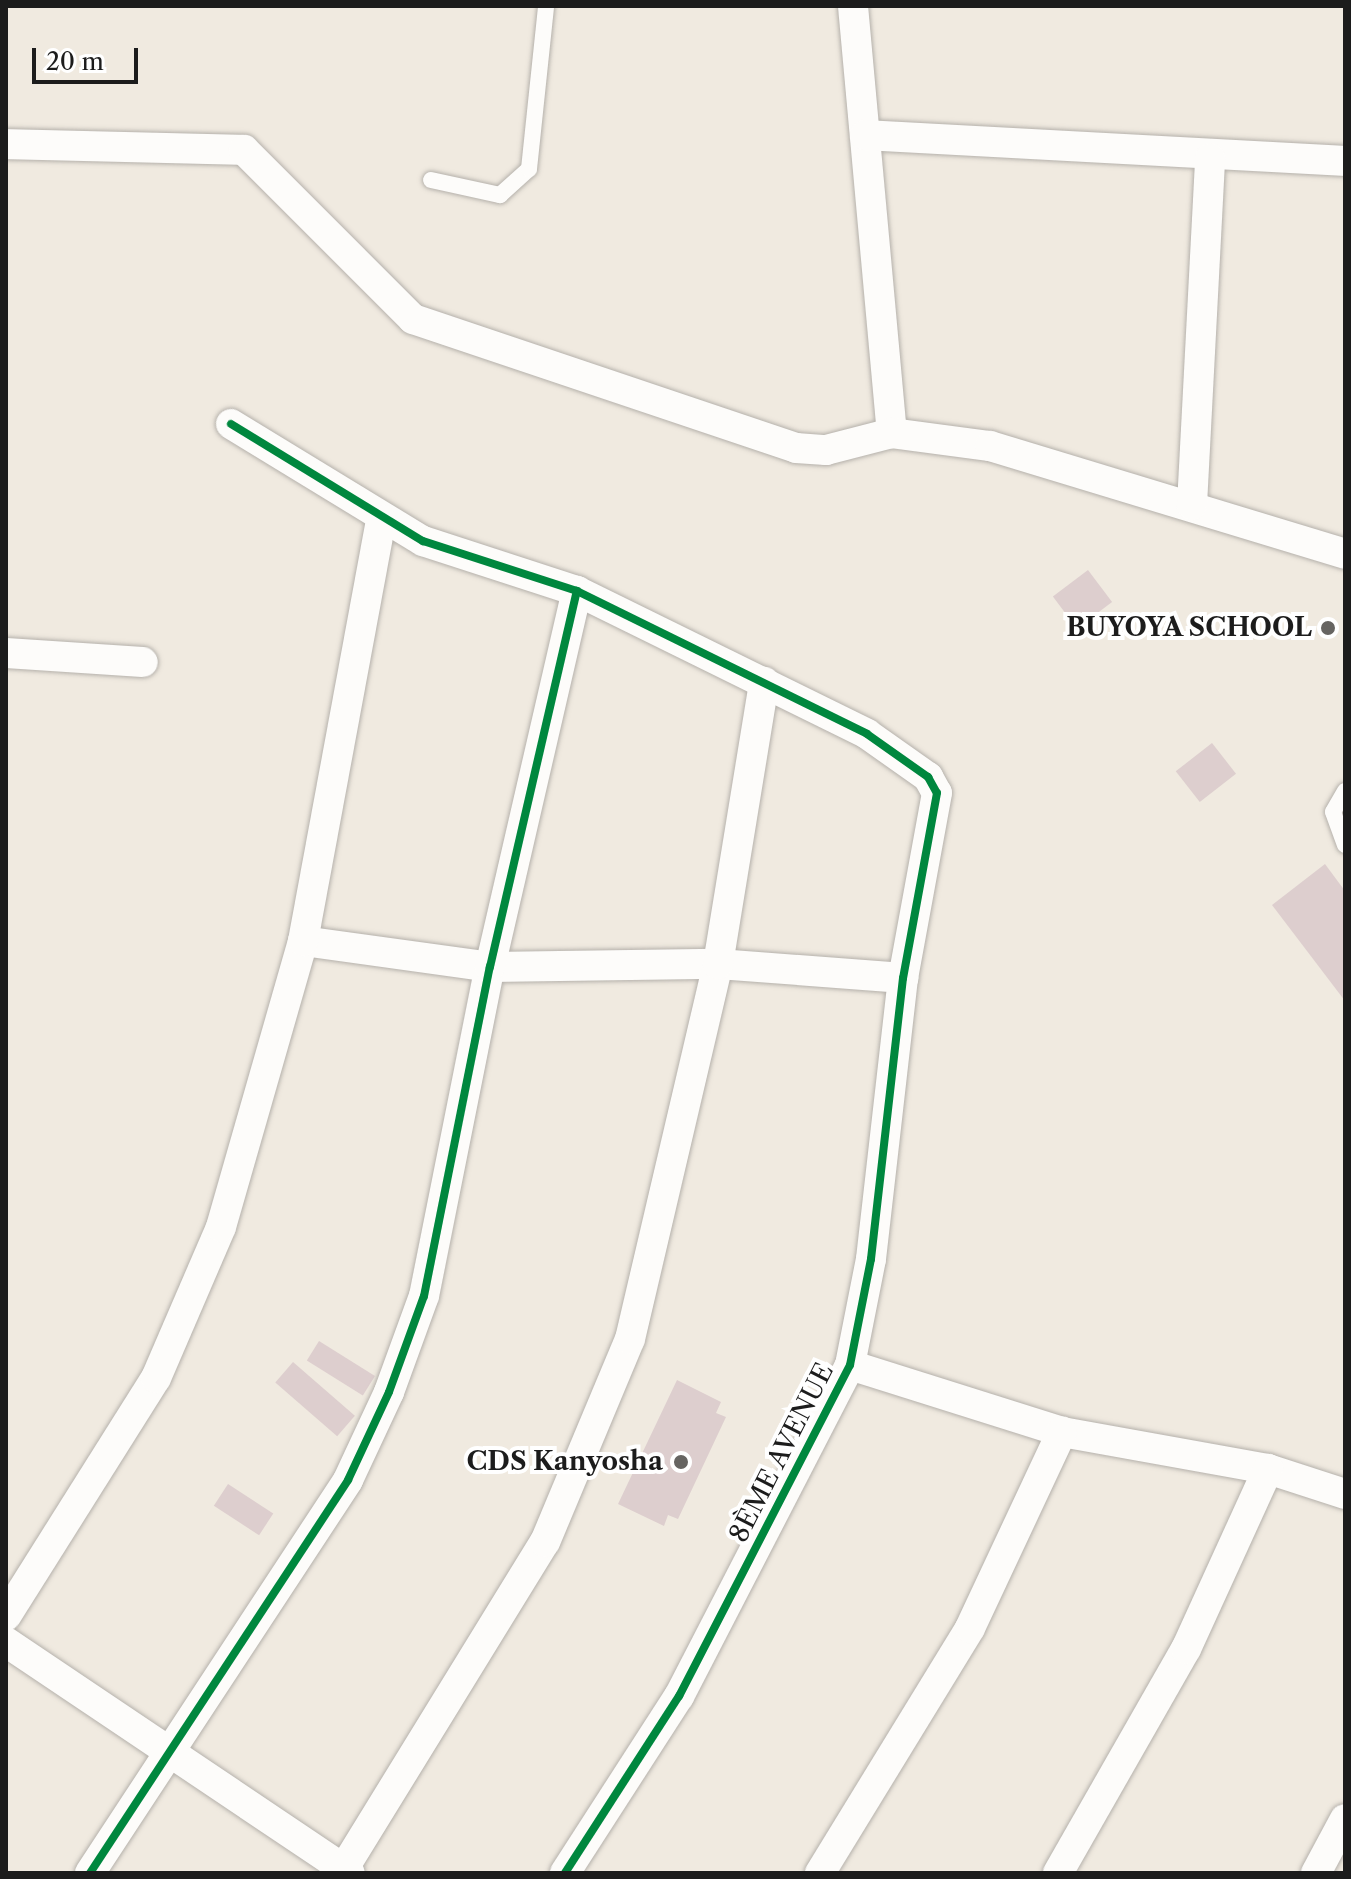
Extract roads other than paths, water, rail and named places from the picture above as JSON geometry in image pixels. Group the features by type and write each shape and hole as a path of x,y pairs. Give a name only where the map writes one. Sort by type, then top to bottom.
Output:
{"street":[{"path":"853,6 892,433"},
{"path":"865,135 1210,158 1345,161"},
{"path":"6,144 244,150 413,319 796,448 826,450 892,433 990,446 1345,554"},
{"path":"1192,505 1210,158"},
{"path":"6,1642 170,1748 345,1871 545,1542 589,1448 630,1339 718,964 764,682 577,591 423,541 381,520 231,424"},
{"path":"6,1616 156,1378 194,1301 303,941 381,520"},
{"path":"90,1873 348,1480 389,1392 424,1296 490,967 577,591"},
{"path":"6,653 143,662"},
{"name":"8ÈME AVENUE","path":"565,1873 679,1696 850,1365 871,1259 903,978 937,816 928,777 867,734 764,682"},
{"path":"303,941 490,967 718,964 903,978"},
{"path":"850,1365 1062,1432 1268,1469 1345,1494"},
{"path":"820,1873 970,1628 1062,1432"},
{"path":"1058,1873 1186,1649 1268,1469"},
{"path":"1316,1873 1345,1819"}],"lane":[{"path":"431,180 500,195 529,169 546,6"},
{"path":"1345,791 1333,812 1345,845"}],"place":[{"name":"BUYOYA SCHOOL","path":"1328,628"},
{"name":"CDS Kanyosha","path":"681,1462"}]}
